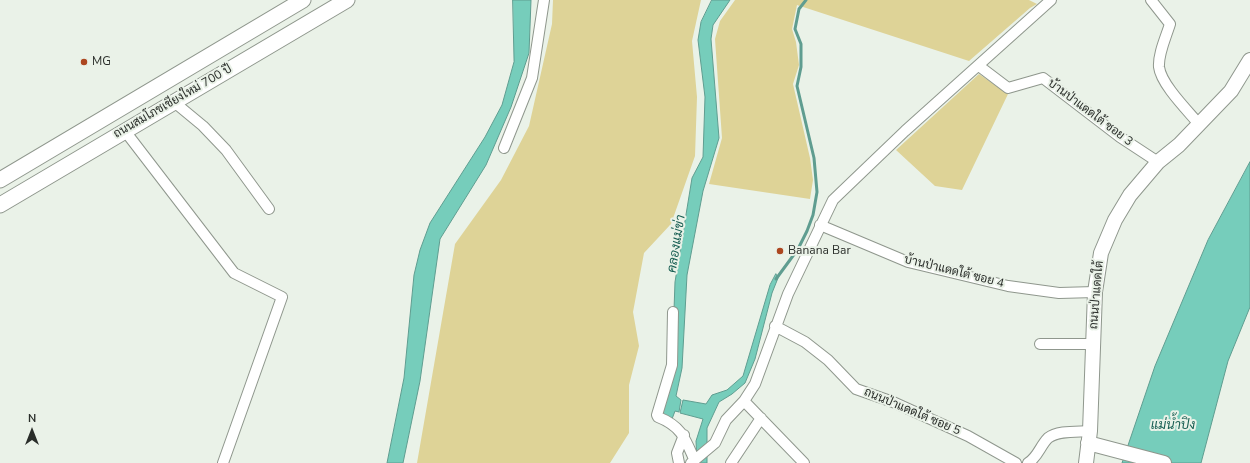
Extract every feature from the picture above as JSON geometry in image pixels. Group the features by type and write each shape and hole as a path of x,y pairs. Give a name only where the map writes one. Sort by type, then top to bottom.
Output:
{"main road":[{"name":"ถนนสมโภชเชียงใหม่ 700 ปี","path":"0,180 303,0"},
{"name":"ถนนสมโภชเชียงใหม่ 700 ปี","path":"0,205 347,0"}],"street":[{"path":"504,148 532,78 544,0"},
{"path":"673,312 672,365 657,415 658,417 671,422 684,435 694,460 715,443 726,420 744,401 759,375 775,326 788,294 829,206 839,194 905,131 1051,0"},
{"path":"1151,0 1170,24 1159,59 1159,67 1162,76 1198,123"},
{"name":"ถนนป่าแดดใต้","path":"1086,463 1089,437 1095,292 1100,253 1115,220 1130,195 1158,162 1179,145 1198,123 1231,91 1250,60"},
{"name":"บ้านป่าแดดใต้ ซอย 3","path":"979,66 1008,88 1043,78 1120,137 1158,162"},
{"path":"174,102 203,126 226,150 269,209"},
{"path":"125,131 234,273 282,297 223,463"},
{"name":"บ้านป่าแดดใต้ ซอย 4","path":"820,225 908,262 1008,286 1059,293 1095,292"},
{"name":"ถนนป่าแดดใต้ ซอย 5","path":"775,326 805,342 828,360 856,389 893,402 968,436 1016,463"},
{"path":"1040,344 1093,344"},
{"path":"744,401 804,463"},
{"path":"731,463 761,418"},
{"path":"1028,463 1035,459 1049,438 1060,434 1089,437 1110,449 1164,463"},
{"path":"679,463 677,453 684,435"}],"shaded area":[{"path":"553,0 701,0 692,41 697,97 695,156 671,224 644,253 633,312 639,346 629,385 629,433 610,463 417,463 455,244 501,180 529,126 552,24"},
{"path":"735,0 1029,0 1037,4 1030,8 969,61 797,5 792,29 796,42 799,65 793,84 810,158 813,180 810,199 709,184 722,138 715,39 720,21"},
{"path":"979,74 1008,94 962,190 935,186 896,150"}],"water":[{"path":"513,0 531,0 529,53 511,107 486,165 440,239 420,381 403,463 387,463 404,378 414,275 420,250 430,223 485,137 502,105 514,62"},
{"path":"712,0 730,0 713,25 711,39 719,138 703,191 687,275 682,368 676,396 681,400 679,412 675,411 672,419 658,412 673,338 675,282 692,178 703,157 705,97 698,40 701,22"},
{"name":"แม่น้ำปิง","path":"1250,162 1250,307 1228,361 1201,463 1122,463 1155,366 1208,240"},
{"path":"776,274 778,278 772,293 755,359 745,383 732,394 719,402 707,428 707,463 697,463 696,441 703,419 680,413 683,400 706,404 712,395 727,390 743,376 770,285"}],"waterway":[{"path":"776,279 798,249 807,231 813,215 817,192 814,158 797,86 801,67 801,44 795,29 799,9 806,0"}],"place":[{"name":"MG","path":"84,62"},
{"name":"Banana Bar","path":"780,251"}],"water label":[{"name":"คลองแม่ข่า","path":"677,244"}]}
